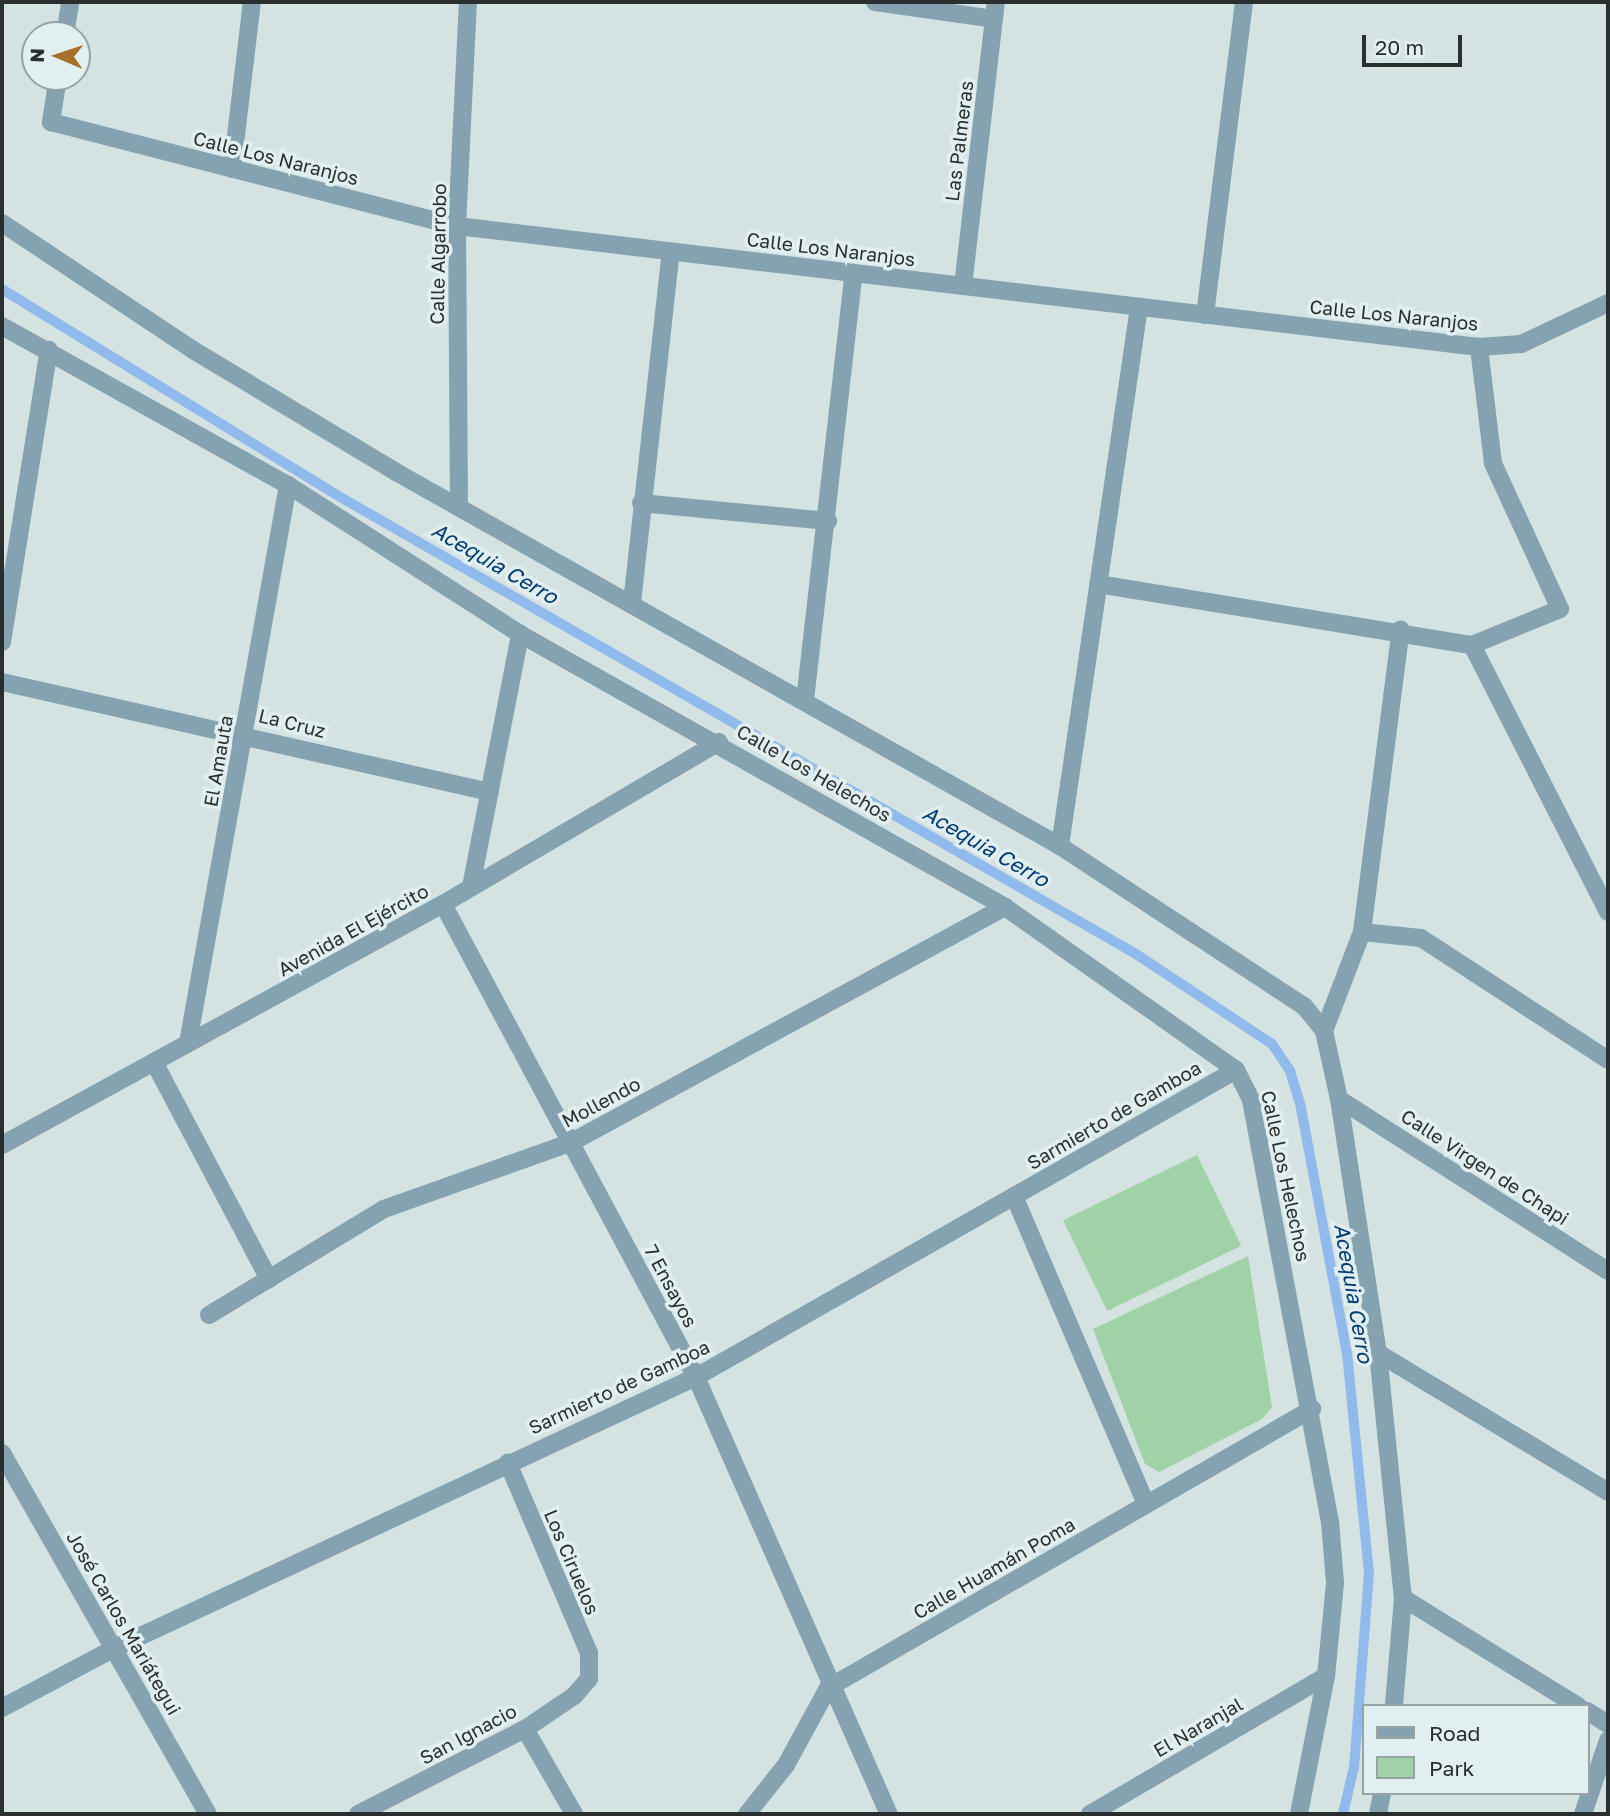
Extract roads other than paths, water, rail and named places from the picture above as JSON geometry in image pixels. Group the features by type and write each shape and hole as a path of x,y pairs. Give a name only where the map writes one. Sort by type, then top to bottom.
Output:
{"street":[{"path":"67,21 70,2"},
{"path":"232,169 252,2"},
{"name":"Calle Algarrobo","path":"459,507 457,226 468,2"},
{"path":"875,2 995,11"},
{"path":"1205,315 1244,2"},
{"name":"Las Palmeras","path":"963,286 995,11"},
{"name":"Calle Los Naranjos","path":"56,91 51,122 457,226 1479,347 1521,344 1608,303"},
{"path":"2,223 193,350 459,507 806,700 1060,846 1280,985 1324,1031 1339,1099 1378,1353 1403,1598 1394,1704"},
{"path":"632,603 671,251"},
{"path":"806,700 854,273"},
{"path":"1060,846 1139,307"},
{"path":"2,326 288,485 520,634 719,742"},
{"path":"1098,584 1401,629 1472,645 1560,609 1493,463 1479,347"},
{"path":"2,642 49,350"},
{"name":"El Amauta","path":"188,1043 288,485"},
{"path":"641,503 828,521"},
{"path":"1324,1031 1362,932 1401,629"},
{"path":"471,887 520,634"},
{"path":"1472,645 1608,912"},
{"name":"La Cruz","path":"2,682 244,733 489,792"},
{"name":"Avenida El Ejército","path":"2,1145 443,904 719,742"},
{"name":"Calle Los Helechos","path":"719,742 1005,907 1236,1070 1251,1100 1312,1409 1335,1583 1326,1676 1299,1814"},
{"name":"7 Ensayos","path":"443,904 695,1377 828,1688 889,1814"},
{"name":"Mollendo","path":"209,1315 384,1209 572,1142 1005,907"},
{"path":"1362,932 1421,938 1608,1060"},
{"path":"154,1062 269,1279"},
{"name":"Sarmierto de Gamboa","path":"2,1709 115,1648 695,1377 1236,1070"},
{"name":"Calle Virgen de Chapi","path":"1339,1099 1608,1271"},
{"path":"1014,1196 1146,1504"},
{"path":"1378,1353 1608,1492"},
{"name":"Calle Huamán Poma","path":"828,1688 1312,1409"},
{"name":"José Carlos Mariátegui","path":"2,1453 208,1814"},
{"name":"Los Ciruelos","path":"508,1463 589,1653 589,1679"},
{"path":"1403,1598 1575,1704"},
{"name":"El Naranjal","path":"1090,1814 1326,1676"},
{"name":"San Ignacio","path":"358,1814 525,1729 575,1696 589,1679"},
{"path":"747,1814 786,1765 828,1688"},
{"path":"1589,1712 1608,1724"},
{"path":"525,1729 574,1814"},
{"path":"1583,1814 1608,1740"},
{"path":"1378,1814 1382,1795"}],"waterway":[{"name":"Acequia Cerro","path":"2,289 335,494 1136,954 1272,1044 1290,1071 1301,1108 1347,1353 1369,1573 1354,1767 1343,1814"}]}
